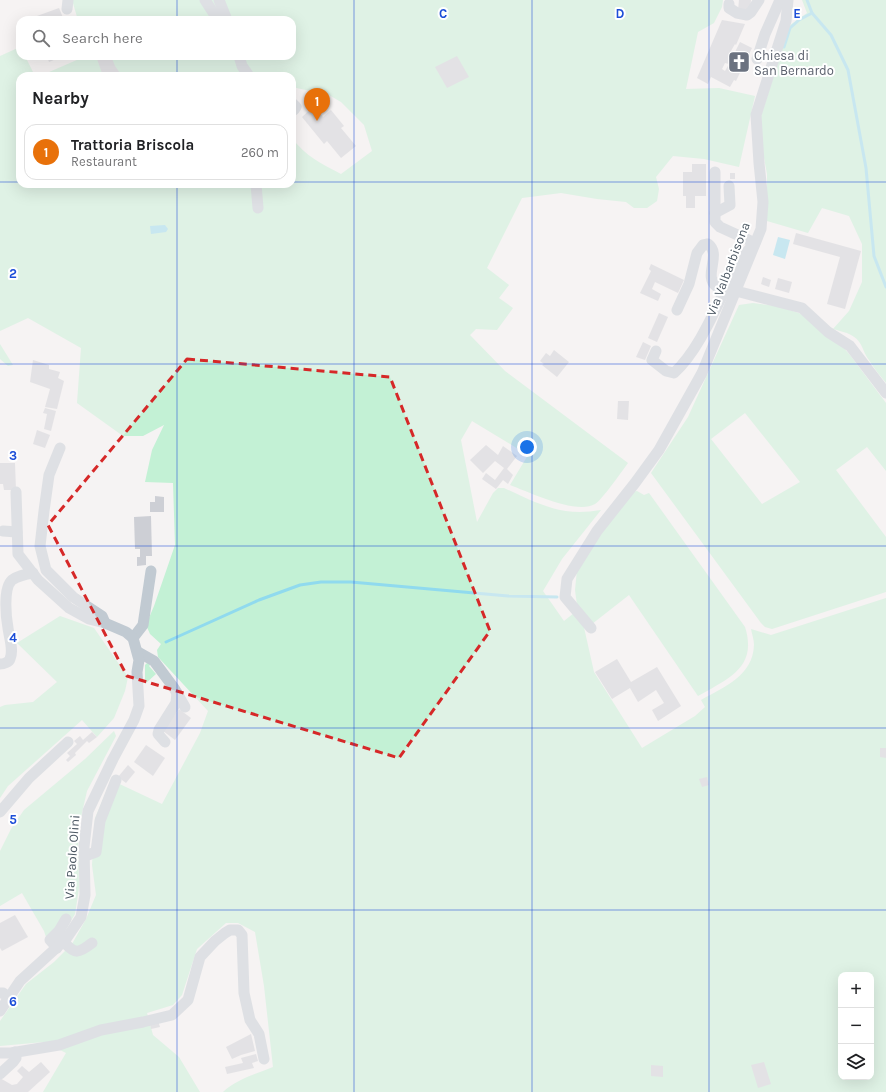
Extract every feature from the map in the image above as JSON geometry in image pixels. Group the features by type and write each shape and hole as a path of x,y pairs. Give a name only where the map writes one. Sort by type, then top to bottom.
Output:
{"street":[{"path":"204,0 220,16"},
{"path":"219,0 222,16"},
{"path":"729,4 729,8 747,15 751,12 759,0"},
{"path":"757,59 765,34 780,0"},
{"name":"Via Valbarbisona","path":"591,628 565,597 567,579 597,531 635,483 652,466 702,373 730,290 756,243 761,229 763,202 756,114 786,21 788,0"},
{"path":"240,60 246,72"},
{"path":"715,172 716,222 720,227 756,243"},
{"path":"715,213 730,205 729,186"},
{"path":"256,188 258,208"},
{"path":"677,310 689,284 697,253 705,244 708,244 712,248 714,262 711,277 715,286 802,308 828,332 850,346 886,393"},
{"path":"656,351 652,360 666,371 674,373 686,361 730,290"},
{"path":"60,448 49,475 44,511 40,546 46,570 73,597 102,616 105,623"},
{"path":"16,492 18,554 30,569 69,608 89,619 105,623 126,632 133,638 139,656 154,661 185,707"},
{"path":"3,531 17,532"},
{"path":"0,664 7,662 10,659 11,650 6,614 8,587 12,580 21,576 30,569"},
{"path":"133,638 143,625 151,571"},
{"name":"Via Paolo Olini","path":"0,1011 5,995 60,945 81,917 85,894 85,856 88,811 134,720 139,706 137,672 139,656"},
{"path":"165,742 158,734 176,703 177,693"},
{"path":"0,812 29,778 68,742"},
{"path":"85,856 96,852 100,821 116,780"},
{"path":"66,919 59,931 50,940 76,951 81,951 92,943"},
{"path":"0,1053 60,1045 101,1030 172,1015 188,1000 200,957 225,933 230,930 238,930 242,935 244,993 250,1020 259,1034 264,1059"},
{"path":"0,1074 16,1058 15,1052"}],"highlighted area":[{"path":"187,359 390,377 490,631 399,758 127,676 48,525"}],"green space":[{"path":"72,0 723,0 722,7 714,23 698,32 686,89 719,88 755,96 739,167 704,159 673,156 656,177 659,189 657,201 647,208 634,208 626,202 561,193 522,198 487,268 509,285 499,298 513,308 497,330 476,329 470,335 505,371 628,463 595,504 587,507 576,507 540,497 510,485 528,455 472,421 461,440 477,522 493,493 498,488 504,488 551,508 574,512 601,510 562,559 543,591 564,621 574,613 583,623 594,672 642,748 695,716 705,707 701,700 728,685 743,673 749,665 754,645 751,629 771,635 886,598 886,1092 223,1092 228,1087 240,1080 273,1067 264,986 255,932 238,923 226,923 197,949 182,995 173,1005 147,1013 153,1035 179,1057 200,1092 43,1092 66,1053 44,1042 0,1046 0,1021 26,984 54,962 72,944 86,919 96,895 92,865 95,818 111,780 162,804 200,733 208,711 158,657 157,650 161,644 150,634 146,625 175,545 173,483 145,482 152,450 164,425 143,436 123,436 77,403 81,348 28,318 0,331 0,56 16,49 16,60 27,60 33,72 16,72 16,188 296,188 296,143 308,155 341,174 372,151 364,125 341,102 329,95 296,88 296,72 49,72 77,60 296,60 296,16 77,16"},
{"path":"802,0 886,0 886,383 867,357 858,340 849,334 833,329 849,311 862,282 862,244 849,216 822,208 808,233 767,221 767,174 759,131 761,116 790,25 807,13"},
{"path":"753,303 776,306 799,313 810,320 843,347 886,403 886,471 867,447 836,470 886,537 886,592 772,629 765,627 761,623 651,473 688,417 739,305","holes":["745,413 800,482 762,504 711,439"]},
{"path":"0,344 13,365 8,366 0,359"},
{"path":"637,491 644,495 649,493 745,627 748,641 747,653 743,662 729,678 698,696 629,595 592,624 577,605 575,590 577,570 604,528 632,492"},
{"path":"60,616 94,628 128,677 125,691 114,718 97,737 82,720 8,786 0,798 0,707 5,705 33,702 57,682 17,643"},
{"path":"154,661 149,666 156,674 145,684 145,665"},
{"path":"114,731 116,736 87,791 78,830 79,888 75,914 63,934 49,946 44,931 22,893 0,906 0,851 11,829 24,810 85,759"}],"water":[{"path":"165,225 168,229 166,232 151,234 150,226"},
{"path":"778,237 790,240 785,259 773,255"}],"building":[{"path":"739,0 751,0 750,12 738,10"},
{"path":"59,8 62,16 37,16"},
{"path":"722,20 745,24 736,45 735,44 728,56 732,58 740,42 752,48 736,81 734,80 730,87 711,77 708,84 697,78","holes":["725,63 729,64 725,71 722,69"]},
{"path":"457,56 469,77 447,88 435,67"},
{"path":"97,60 113,60 119,72 102,72"},
{"path":"314,106 323,117 331,110 344,126 341,128 356,146 341,158 327,141 324,144 302,117"},
{"path":"692,164 706,164 706,196 695,196 695,208 686,208 686,196 683,196 683,172 692,172"},
{"path":"730,173 735,173 735,179 730,179"},
{"path":"796,233 861,251 845,309 827,304 840,257 793,244"},
{"path":"651,264 684,280 678,293 655,282 652,289 661,294 658,301 640,293 651,271 649,269"},
{"path":"763,277 771,280 769,287 761,284"},
{"path":"778,278 792,282 789,293 775,289"},
{"path":"659,313 668,317 657,342 648,338"},
{"path":"643,342 651,346 645,360 636,357"},
{"path":"554,350 569,362 557,377 542,365 544,364 540,361 546,353 550,356"},
{"path":"33,360 49,365 49,369 60,372 58,378 64,381 57,409 45,407 50,389 30,382"},
{"path":"618,401 629,401 628,420 617,419"},
{"path":"45,408 56,411 51,431 44,429 47,414 43,413"},
{"path":"37,430 50,435 45,448 33,444"},
{"path":"486,445 498,455 503,446 517,456 507,469 513,475 508,484 503,480 496,489 482,479 486,473 495,480 504,468 495,461 483,473 470,460"},
{"path":"0,463 15,463 16,490 4,490 3,484 0,484"},
{"path":"155,496 164,497 164,512 150,512 150,502 155,502"},
{"path":"151,516 152,556 146,556 146,565 137,566 137,557 140,557 140,549 135,549 134,517"},
{"path":"617,659 631,682 657,667 681,706 658,721 652,710 664,703 656,690 638,702 630,688 612,699 595,672"},
{"path":"179,709 191,718 175,740 163,731"},
{"path":"92,732 97,737 89,743 87,741 75,753 76,755 68,762 66,760 70,756 67,753 77,744 74,741 80,736 83,740"},
{"path":"146,745 165,758 153,776 134,762"},
{"path":"880,748 886,748 886,758 880,757"},
{"path":"128,765 135,772 126,783 118,777"},
{"path":"707,777 709,785 702,787 699,779"},
{"path":"15,915 28,937 2,951 0,948 0,923"},
{"path":"158,1021 160,1027 151,1029 150,1023"},
{"path":"251,1034 255,1051 232,1059 226,1047"},
{"path":"256,1054 258,1061 252,1063 254,1068 227,1074 225,1067 243,1063 241,1058"},
{"path":"41,1062 50,1072 28,1092 0,1092 0,1078 12,1085 17,1084 23,1077 17,1071 22,1066 29,1072"},
{"path":"764,1062 771,1084 758,1088 751,1065"},
{"path":"651,1065 663,1066 663,1077 651,1076"}],"waterway":[{"path":"807,0 812,13 831,35 848,70 866,168 874,256 886,287"},
{"path":"784,47 790,28 799,20 812,13"},
{"path":"166,642 259,600 300,585 321,582 351,582 508,596 557,597"}],"place":[{"name":"Chiesa di San Bernardo","path":"739,62"},
{"name":"Trattoria Briscola","path":"317,121"}]}
